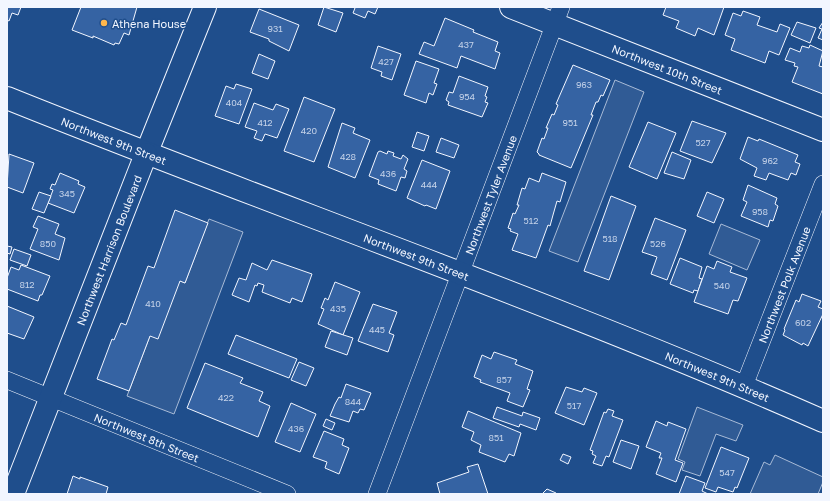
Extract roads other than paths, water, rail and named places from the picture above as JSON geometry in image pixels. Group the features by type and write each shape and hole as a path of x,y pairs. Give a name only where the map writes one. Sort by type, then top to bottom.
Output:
{"main road":[{"name":"Northwest Harrison Boulevard","path":"13,494 205,7"},
{"name":"Northwest 10th Street","path":"511,7 557,16 823,130"},
{"name":"Northwest 9th Street","path":"7,98 146,154 460,274 744,386 823,421"}],"street":[{"name":"Northwest Tyler Avenue","path":"377,494 557,16"},
{"name":"Northwest Polk Avenue","path":"744,386 823,184"},
{"name":"Northwest 8th Street","path":"7,380 287,494"}],"place":[{"name":"Athena House","path":"104,23"}]}
